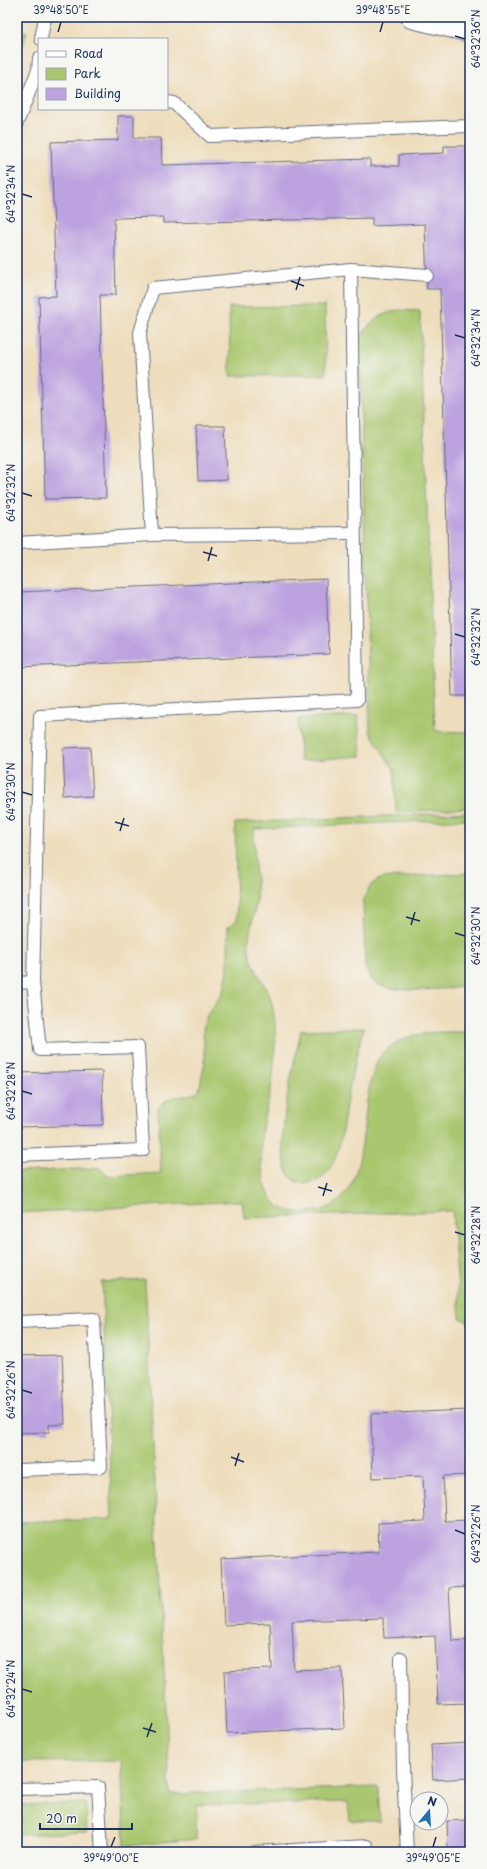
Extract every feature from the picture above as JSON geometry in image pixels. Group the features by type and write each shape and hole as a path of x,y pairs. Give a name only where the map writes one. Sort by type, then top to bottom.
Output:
{"main road":[{"path":"412,17 470,31"}],"lane":[{"path":"41,38 45,17"},
{"path":"17,123 38,69"},
{"path":"168,102 174,103 210,136 470,126"},
{"path":"17,1155 143,1150 138,1047 40,1050 33,982 40,716 357,700 351,270"},
{"path":"152,535 140,333 153,288 351,270 426,275"},
{"path":"17,539 17,543 152,535 354,532"},
{"path":"17,983 33,982"},
{"path":"17,1322 94,1319 101,1467 17,1470"},
{"path":"401,1658 403,1769 407,1852"},
{"path":"17,1790 98,1787 102,1852"},
{"path":"255,1852 367,1846 367,1852"}],"green space":[{"path":"17,29 27,32 17,64"},
{"path":"325,306 326,375 230,376 229,307"},
{"path":"399,310 420,311 435,731 470,732 470,808 396,812 394,770 370,732 359,340 371,323 375,320 385,314"},
{"path":"358,716 361,756 300,761 298,719"},
{"path":"470,812 470,819 254,829 256,898 250,931 249,948 252,960 273,1006 275,1045 270,1093 263,1123 261,1154 263,1177 266,1188 270,1197 279,1207 283,1209 296,1212 309,1212 330,1207 345,1195 354,1177 360,1156 369,1089 378,1058 381,1055 401,1040 411,1036 434,1032 470,1032 470,1323 460,1318 452,1211 244,1218 242,1201 17,1213 17,1172 100,1168 109,1176 161,1173 158,1108 168,1099 188,1095 199,1090 205,1061 203,1029 207,1015 223,992 228,971 228,927 237,920 235,823"},
{"path":"470,873 470,987 411,990 388,988 374,982 368,974 365,966 363,900 371,885 379,879 384,878"},
{"path":"364,1028 346,1105 341,1140 334,1161 322,1178 308,1183 298,1182 288,1173 284,1159 283,1142 286,1103 301,1030"},
{"path":"145,1280 170,1794 378,1787 380,1821 350,1821 348,1802 197,1805 196,1839 125,1846 121,1761 17,1762 17,1522 112,1519 102,1282"},
{"path":"86,1803 87,1832 17,1835 17,1805"}],"building":[{"path":"118,116 134,116 134,138 161,138 162,165 370,159 370,166 399,166 399,155 444,153 444,146 470,146 470,696 452,696 440,289 427,289 425,224 372,226 372,218 163,223 163,217 114,218 116,295 100,295 106,498 45,499 39,297 56,296 51,142 118,140"},
{"path":"196,426 225,426 227,480 198,481"},
{"path":"326,579 329,654 17,667 17,592"},
{"path":"90,747 93,796 65,798 63,748"},
{"path":"102,1071 103,1125 17,1127 17,1073"},
{"path":"62,1355 65,1424 49,1425 49,1432 17,1433 17,1356"},
{"path":"470,1410 470,1475 443,1476 445,1521 470,1520 470,1587 449,1588 452,1641 470,1640 470,1703 438,1704 435,1636 384,1638 383,1618 292,1621 294,1670 342,1668 345,1728 227,1733 224,1671 272,1669 270,1623 224,1625 221,1559 379,1552 378,1523 425,1521 423,1476 373,1478 371,1414"},
{"path":"470,1743 470,1778 433,1780 431,1745"},
{"path":"470,1820 470,1849 448,1850 447,1831 449,1831 449,1821"}]}
